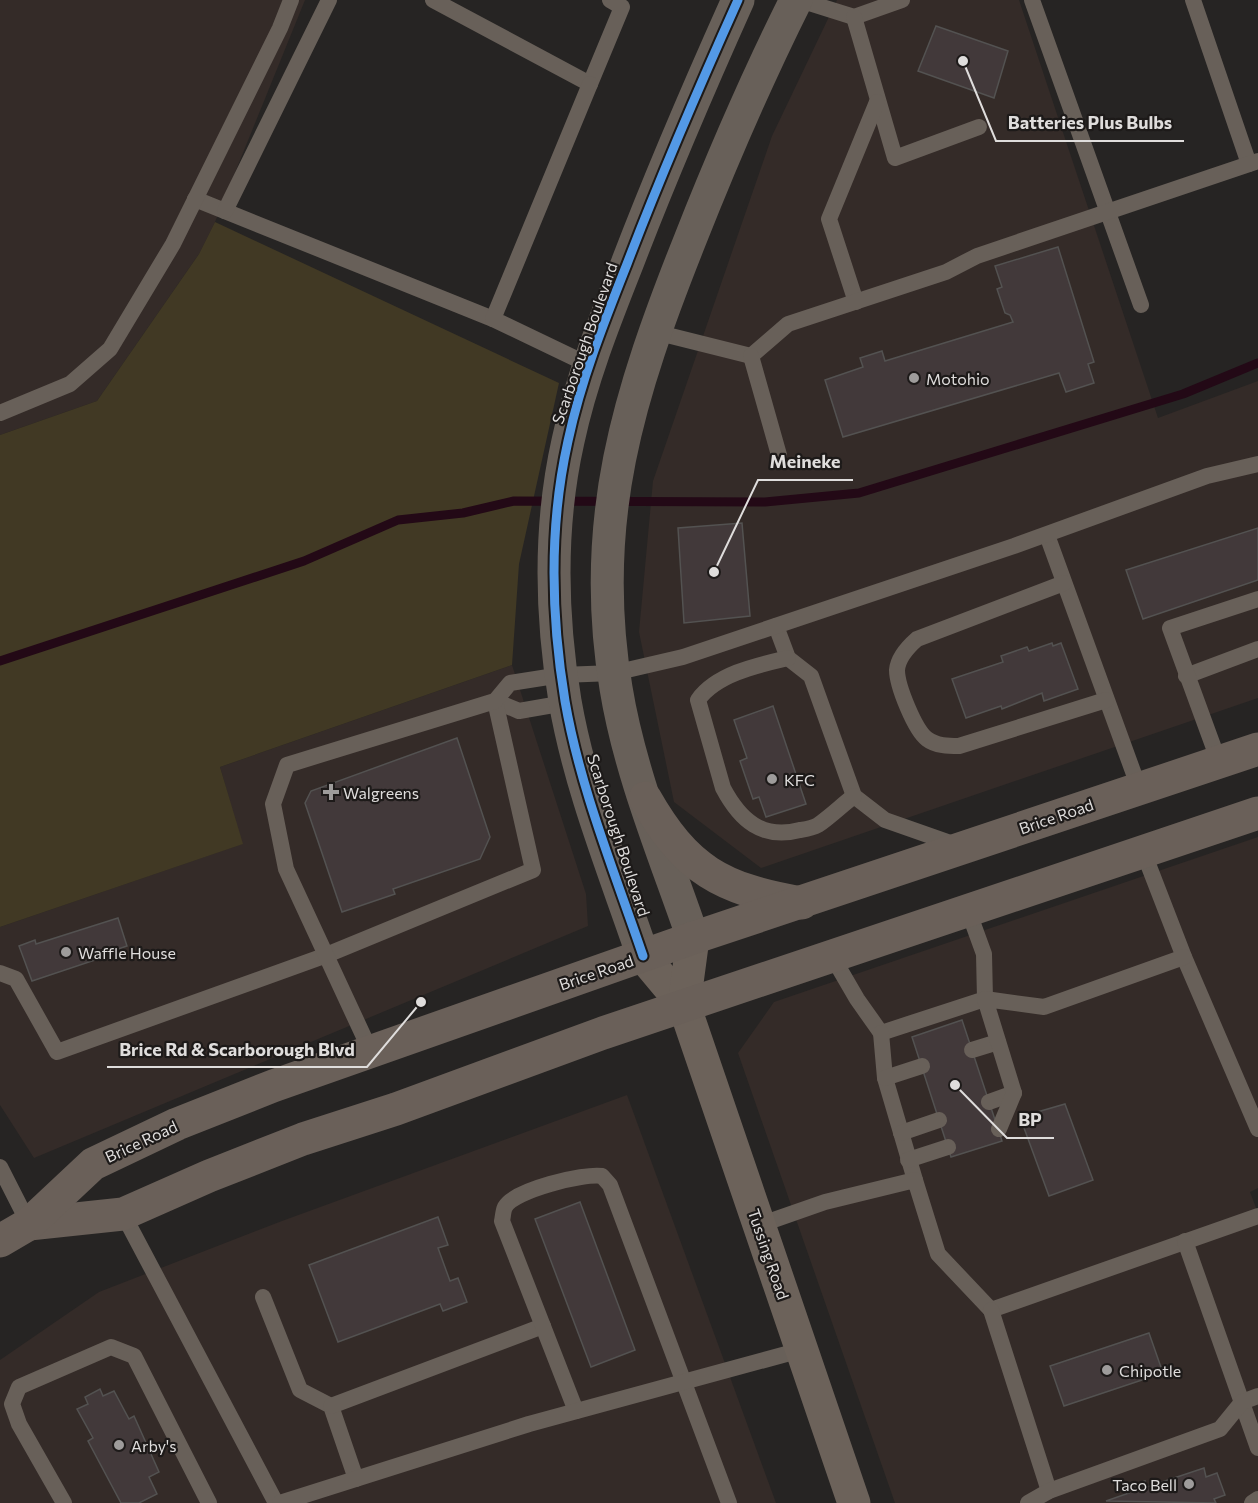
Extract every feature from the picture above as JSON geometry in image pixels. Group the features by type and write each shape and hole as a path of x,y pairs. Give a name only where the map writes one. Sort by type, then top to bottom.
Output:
{"main road":[{"name":"Brice Road","path":"0,1241 29,1224 93,1164 177,1124 370,1050 1258,749"},
{"path":"645,798 670,840 700,867 732,884 774,898 804,903"},
{"name":"Brice Road","path":"29,1224 123,1214 209,1176 303,1139 396,1109 684,1005 1258,813"},
{"path":"684,1005 693,939"},
{"name":"Scarborough Boulevard","path":"643,956 684,1005"},
{"name":"Tussing Road","path":"684,1005 854,1503"}],"street":[{"name":"Scarborough Boulevard","path":"643,956 587,788 563,689 556,622 555,559 558,507 567,442 589,365 664,171 738,0"},
{"path":"693,939 627,743 614,673 608,617 606,558 618,458 633,396 655,332 719,169 798,0"}],"lane":[{"path":"0,413 70,384 110,349 172,244 280,28 291,0"},
{"path":"225,211 329,0"},
{"path":"433,0 590,84"},
{"path":"494,320 622,7 610,0"},
{"path":"798,0 854,17 902,0"},
{"path":"1032,0 1110,212 1141,305"},
{"path":"751,356 788,324 946,272 977,256 1253,163 1193,0"},
{"path":"854,17 895,158 979,127"},
{"path":"856,302 829,219 877,102"},
{"path":"195,199 494,320 589,365"},
{"path":"655,332 751,356"},
{"path":"751,356 778,455"},
{"path":"495,701 519,711 563,689 614,673 683,657 1047,535 1208,477 1258,464"},
{"path":"1047,535 1139,788"},
{"path":"1064,583 926,636 907,648 897,669 901,689 914,720 927,739 942,746 960,746 1106,700"},
{"path":"1219,762 1170,628 1258,598"},
{"path":"776,626 788,658 811,676 854,796 885,820 964,848"},
{"path":"1186,676 1258,649"},
{"path":"788,658 763,664 717,682 706,688 698,700 723,788 730,801 748,822 768,833 785,834 816,826 854,796"},
{"path":"370,1050 324,956 286,869 273,804 287,765 495,701 510,683 563,689"},
{"path":"0,973 16,979 57,1052 324,956 533,870 495,701"},
{"path":"1143,851 1184,957 1258,1129"},
{"path":"969,910 984,954 985,999 1014,1093 999,1129"},
{"path":"832,956 857,999 881,1033 885,1078 938,1254 991,1310 1049,1491"},
{"path":"881,1033 985,999 1044,1007 1184,957"},
{"path":"972,1050 998,1042"},
{"path":"885,1078 922,1066"},
{"path":"989,1102 1014,1093"},
{"path":"901,1133 939,1120"},
{"path":"908,1160 948,1147"},
{"path":"0,1167 29,1224"},
{"path":"576,1412 502,1221 505,1207 515,1198 572,1177 602,1176 610,1185 729,1503"},
{"path":"759,1225 825,1203 915,1180"},
{"path":"123,1214 278,1503 576,1412 801,1350"},
{"path":"991,1310 1258,1216"},
{"path":"1185,1241 1258,1448"},
{"path":"263,1297 300,1390 332,1406 356,1479"},
{"path":"332,1406 543,1326"},
{"path":"64,1503 19,1424 12,1404 19,1387 111,1347 134,1356 210,1503"},
{"path":"1028,1503 1049,1491 1220,1429 1242,1402 1258,1396"},
{"path":"1252,1503 1258,1500"}],"shaded area":[{"path":"0,0 305,0 215,222 199,254 97,401 0,435"},
{"path":"837,0 1019,0 1158,418 1258,381 1258,698 761,868 674,802 639,632 653,481 772,136"},
{"path":"215,222 559,383 519,564 512,665 220,767 243,844 0,927 0,435 97,401 199,254"},
{"path":"512,665 586,894 588,926 34,1158 0,1105 0,927 242,844 220,767"},
{"path":"1258,837 1258,1188 1250,1192 1258,1213 1258,1503 895,1503 738,1053 774,1002"},
{"path":"627,1095 776,1503 0,1503 0,1360 99,1292 282,1221"}],"building":[{"path":"936,26 1008,51 994,98 918,71"},
{"path":"1058,247 1094,362 1088,364 1094,383 1066,392 1059,373 843,437 825,380 863,367 860,358 882,351 885,361 1013,322 1010,315 1005,313 997,289 1002,287 995,266"},
{"path":"742,523 750,616 684,623 678,528"},
{"path":"1258,528 1258,580 1143,619 1126,570"},
{"path":"1052,643 1053,646 1061,643 1078,689 1044,701 1042,693 1002,709 1001,706 966,718 952,679 1003,662 1001,656 1027,647 1029,651"},
{"name":"KFC","path":"773,706 806,804 766,817 759,797 753,799 740,761 747,758 734,720"},
{"name":"Walgreens","path":"457,738 490,837 480,859 393,889 395,894 342,912 305,803 311,791"},
{"name":"Waffle House","path":"118,918 127,946 95,957 95,960 32,981 19,946 35,940 36,944"},
{"path":"962,1020 1002,1141 951,1157 912,1037"},
{"path":"1065,1104 1093,1180 1049,1196 1020,1117"},
{"path":"580,1202 635,1350 591,1367 535,1219"},
{"path":"438,1217 448,1245 438,1248 450,1281 458,1278 467,1302 443,1311 440,1304 338,1342 309,1265"},
{"name":"Chipotle","path":"1149,1333 1163,1373 1064,1406 1050,1366"},
{"name":"Arby's","path":"100,1389 103,1396 114,1391 129,1419 134,1416 159,1472 149,1477 157,1494 139,1503 121,1503 88,1441 93,1438 77,1409 88,1404 85,1397"},
{"name":"Taco Bell","path":"1204,1468 1206,1477 1217,1473 1225,1495 1214,1499 1216,1503 1106,1501 1129,1493 1128,1487 1145,1481 1147,1487"}],"waterway":[{"path":"0,661 304,561 398,520 463,513 514,501 765,502 859,493 1183,394 1258,363"}],"cycle path":[{"path":"643,956 589,798 565,701 555,604 555,538 558,506 573,418 594,351 667,164 738,0"}],"place":[{"name":"Batteries Plus Bulbs","path":"963,61"},
{"name":"Motohio","path":"914,378"},
{"name":"Meineke","path":"714,572"},
{"name":"KFC","path":"772,779"},
{"name":"Walgreens","path":"331,792"},
{"name":"Waffle House","path":"66,952"},
{"name":"Brice Rd & Scarborough Blvd","path":"421,1002"},
{"name":"BP","path":"955,1085"},
{"name":"Chipotle","path":"1107,1370"},
{"name":"Arby's","path":"119,1445"},
{"name":"Taco Bell","path":"1189,1484"}]}
